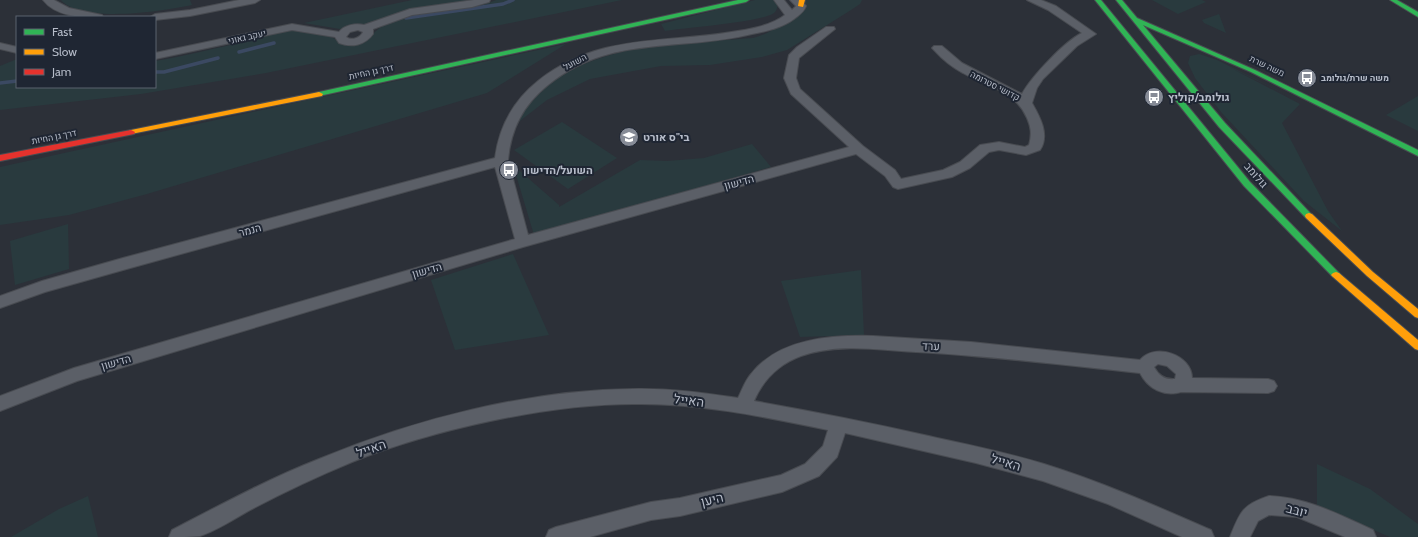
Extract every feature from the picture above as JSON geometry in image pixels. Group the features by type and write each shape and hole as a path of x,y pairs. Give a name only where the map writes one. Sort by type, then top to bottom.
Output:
{"main road":[{"path":"625,17 709,0"},
{"name":"דרך גן החיות","path":"0,158 258,107 746,0"},
{"path":"1088,0 1121,3 1204,39"},
{"path":"1393,0 1418,15"},
{"path":"1407,0 1418,7"},
{"name":"משה שרת","path":"1103,2 1135,19 1180,38 1313,100 1418,153"},
{"name":"גולומב","path":"1103,2 1247,184 1273,213 1331,271 1418,346"},
{"name":"גולומב","path":"1121,3 1237,141 1296,204 1360,265 1418,314"},
{"path":"1155,45 1156,42 1162,38 1180,38"},
{"name":"משה שרת","path":"1235,52 1275,71"}],"street":[{"path":"48,0 53,5 66,10 93,16"},
{"path":"156,17 190,13 255,0"},
{"name":"יעקב גאוני","path":"156,56 292,27 306,28 340,35 346,30 353,28 366,28 410,12 472,4 485,0"},
{"path":"780,0 790,15 784,22"},
{"path":"1026,102 1028,93 1043,70 1058,59 1081,36 1090,34 1052,8 1032,0"},
{"name":"השועל","path":"523,242 501,161 506,130 517,109 539,86 574,61 594,53 626,46 715,38 747,32 784,22 798,11 799,2"},
{"path":"830,29 801,48 793,57 790,78 795,91 858,149"},
{"path":"0,46 16,50"},
{"name":"קדושי סטרומה","path":"858,149 890,173 898,184 947,174 965,165 985,148 999,146 1026,151 1035,147 1038,139 1038,128 1026,102 1014,94 960,67 938,48"},
{"name":"הדישון","path":"0,404 74,375 523,242 858,149"},
{"name":"הנמר","path":"0,302 42,287 116,266 501,161"},
{"name":"ערד","path":"743,407 756,380 765,369 782,358 806,348 830,345 867,343 953,347 1146,367"},
{"path":"1181,385 1185,380 1185,375 1173,361 1155,357 1147,363 1147,373 1158,383 1169,387 1181,385 1268,386"},
{"name":"האייל","path":"179,537 260,495 350,456 401,438 470,420 546,406 612,397 677,398 743,407 838,424 978,455 1060,478 1204,537"},
{"name":"היען","path":"556,537 650,511 680,507 782,483 812,470 831,451 838,424"},
{"name":"יובב","path":"1240,537 1247,520 1258,509 1278,505 1304,510 1366,537"}],"shaded area":[{"path":"61,0 190,0 192,5 144,12 104,14 86,12 71,7"},
{"path":"412,0 473,0 417,8 367,25 358,24 340,29 304,23"},
{"path":"496,0 622,0 266,73 141,94 0,110 0,66 16,59 16,88 156,88 156,61 294,30 319,33 345,44 356,44 368,38 381,27 393,21 419,15 471,8"},
{"path":"755,0 777,0 777,9 769,16 741,22 665,31 661,24"},
{"path":"806,0 862,0 860,4 851,10 787,50 762,57 710,65 661,66 590,79 547,100 516,124 537,96 562,76 590,62 621,52 654,46 753,38 776,28 789,18"},
{"path":"1152,0 1202,0 1206,2 1178,14"},
{"path":"1219,14 1226,33 1204,23 1202,20"},
{"path":"566,44 487,93 147,194 69,215 0,225 0,167"},
{"path":"1199,54 1217,60 1297,100 1229,67 1300,104 1282,123 1328,211 1342,231 1304,201 1221,112 1195,78 1188,63 1190,56"},
{"path":"1418,96 1418,131 1386,115"},
{"path":"562,122 617,158 568,189 514,150"},
{"path":"752,144 771,167 534,235 513,165 559,205 559,207 640,160 667,161 704,158"},
{"path":"68,224 69,269 15,285 10,241"},
{"path":"513,254 549,335 455,350 431,280"},
{"path":"861,270 864,335 800,337 781,281"},
{"path":"1317,464 1370,489 1418,524 1418,537 1390,537 1317,506"},
{"path":"88,496 98,537 11,537 59,509"}],"waterway":[{"path":"406,18 503,4 513,0"},
{"path":"239,52 274,43"},
{"path":"156,72 164,72 218,58"},
{"path":"0,83 16,81"}],"traffic: fast":[{"path":"319,94 746,0"},
{"path":"1098,0 1247,184 1336,275"},
{"path":"1119,0 1222,125 1309,216"},
{"path":"1393,0 1418,15"},
{"path":"1137,20 1253,71 1418,153"}],"traffic: slow":[{"path":"801,6 802,0"},
{"path":"131,132 319,94"},
{"path":"1309,216 1370,274 1418,314"},
{"path":"1336,275 1418,346"}],"traffic: jam":[{"path":"0,158 131,132"}],"place":[{"name":"משה שרת/גולומב","path":"1307,78"},
{"name":"גולומב/קוליץ","path":"1154,97"},
{"name":"בי\"ס אורט","path":"629,137"},
{"name":"השועל/הדישון","path":"509,170"}]}
